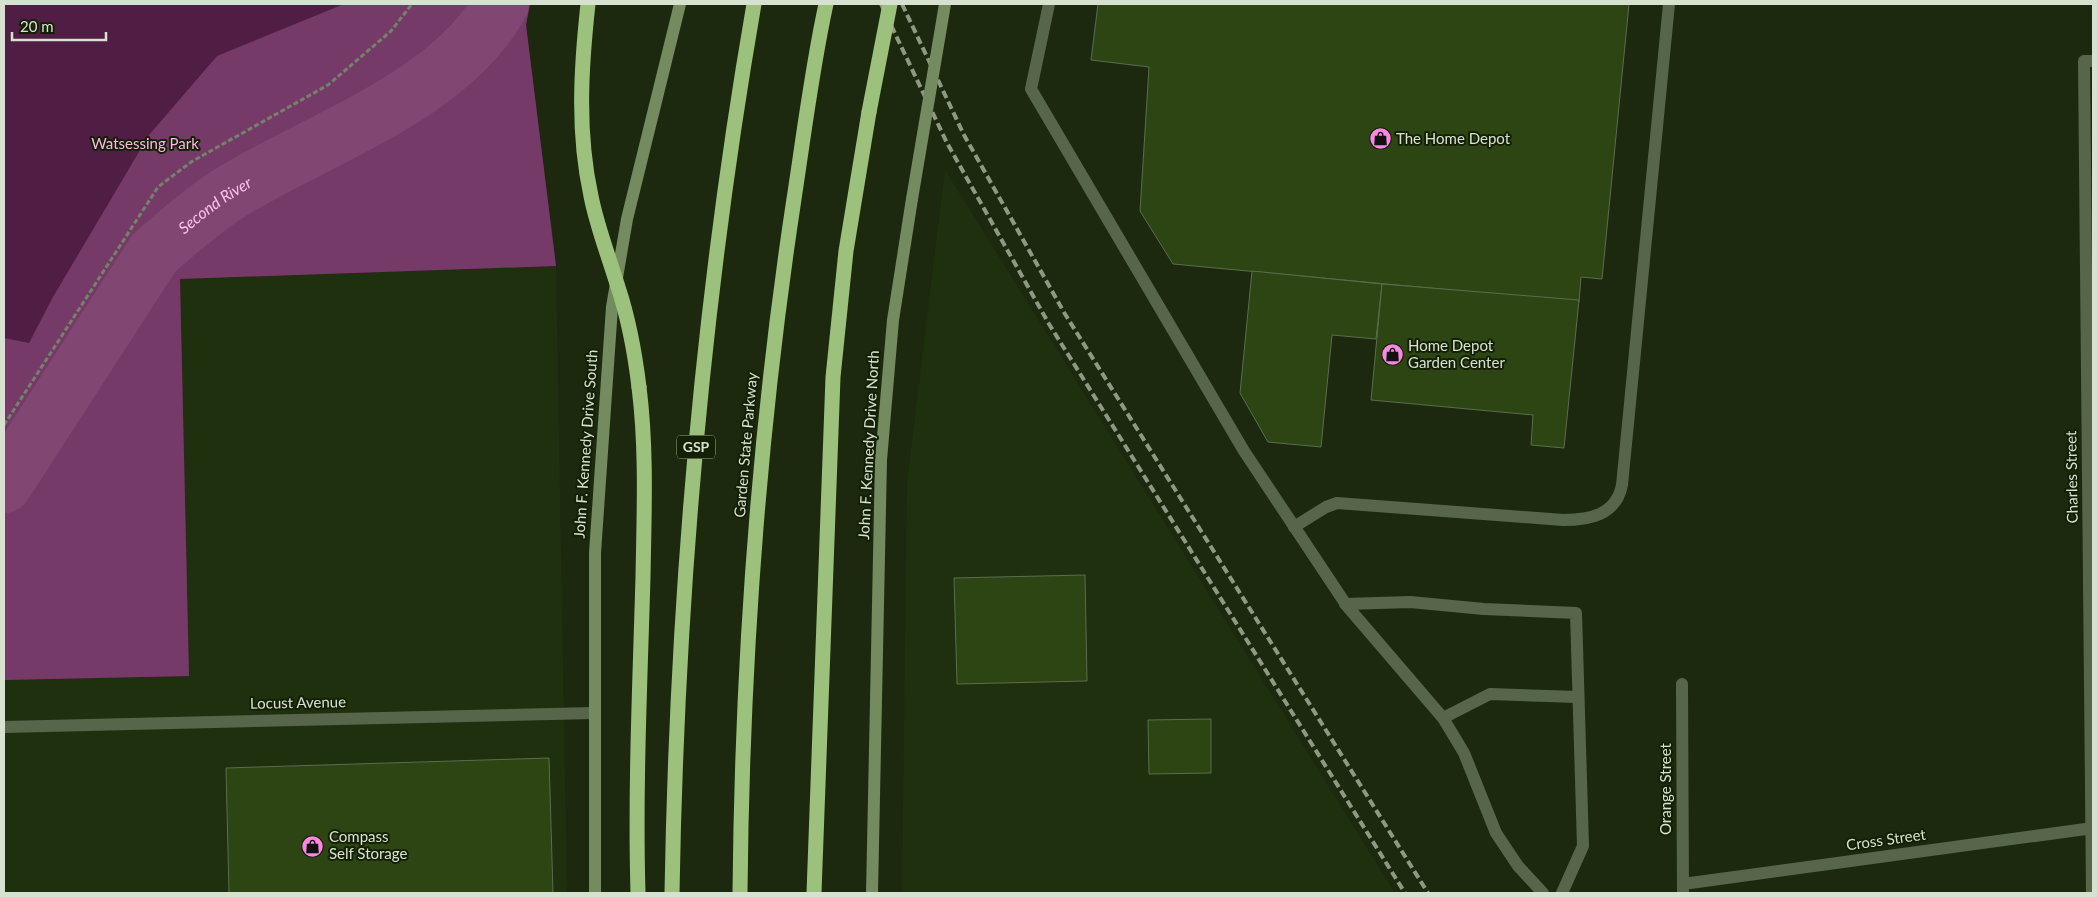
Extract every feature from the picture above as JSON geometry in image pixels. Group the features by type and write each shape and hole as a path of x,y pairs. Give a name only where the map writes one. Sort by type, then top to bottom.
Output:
{"highway":[{"path":"588,4 582,54 581,100 586,170 593,207 626,315 643,418 645,473 638,792 638,893"},
{"name":"GSP","path":"672,893 677,717 689,516 718,232 754,4"},
{"path":"814,893 832,395 846,251 869,112 890,4"},
{"name":"Garden State Parkway","path":"740,893 749,631 763,450 780,288 824,10"}],"main road":[{"name":"John F. Kennedy Drive South","path":"595,893 595,553 614,288 626,219 680,4"},
{"name":"John F. Kennedy Drive North","path":"872,893 881,460 893,320 945,4"}],"street":[{"path":"1049,4 1031,88 1244,451 1345,604 1443,718 1464,753 1496,833 1518,866 1543,893"},
{"path":"1294,528 1326,507 1336,504 1563,520 1591,517 1614,505 1620,497 1669,4"},
{"name":"Charles Street","path":"2089,61 2092,893"},
{"path":"1345,604 1410,602 1484,609 1576,613 1583,846 1562,893"},
{"name":"Orange Street","path":"1682,684 1683,889"},
{"path":"1443,718 1490,694 1578,697"},
{"name":"Locust Avenue","path":"4,727 594,713"},
{"name":"Cross Street","path":"1683,889 2093,828"}],"path":[{"path":"4,425 158,187 191,162 328,84 391,31 412,4"}],"shaded area":[{"path":"945,170 1395,893 902,893 907,483"},
{"path":"556,266 567,893 4,893 4,680 189,675 180,279"}],"green space":[{"name":"Watsessing Park","path":"4,4 530,4 526,25 556,266 180,279 189,676 4,680"},
{"name":"Watsessing Park","path":"344,4 530,4 526,25 556,266 180,279 189,676 4,680 4,338 29,343 53,297 149,135 217,56"}],"building":[{"name":"The Home Depot","path":"1098,4 1629,4 1602,279 1581,277 1579,302 1173,264 1140,211 1149,67 1091,60"},
{"path":"1252,271 1382,284 1376,339 1332,335 1321,447 1268,442 1240,393"},
{"path":"1382,284 1579,300 1564,448 1531,445 1533,415 1371,400"},
{"path":"1085,575 1087,681 957,684 954,578"},
{"path":"1211,719 1211,773 1149,774 1148,720"},
{"path":"549,758 553,893 229,893 226,768"}],"waterway":[{"name":"Second River","path":"4,485 154,253 199,215 228,194 378,114 415,91 449,66 478,37 501,4"}],"railway":[{"path":"881,4 947,143 1049,324 1405,893"},
{"path":"902,4 964,135 1065,314 1428,893"}],"place":[{"name":"The Home Depot","path":"1380,139"},
{"name":"Home Depot Garden Center","path":"1392,355"},
{"name":"Compass Self Storage","path":"313,846"}]}
